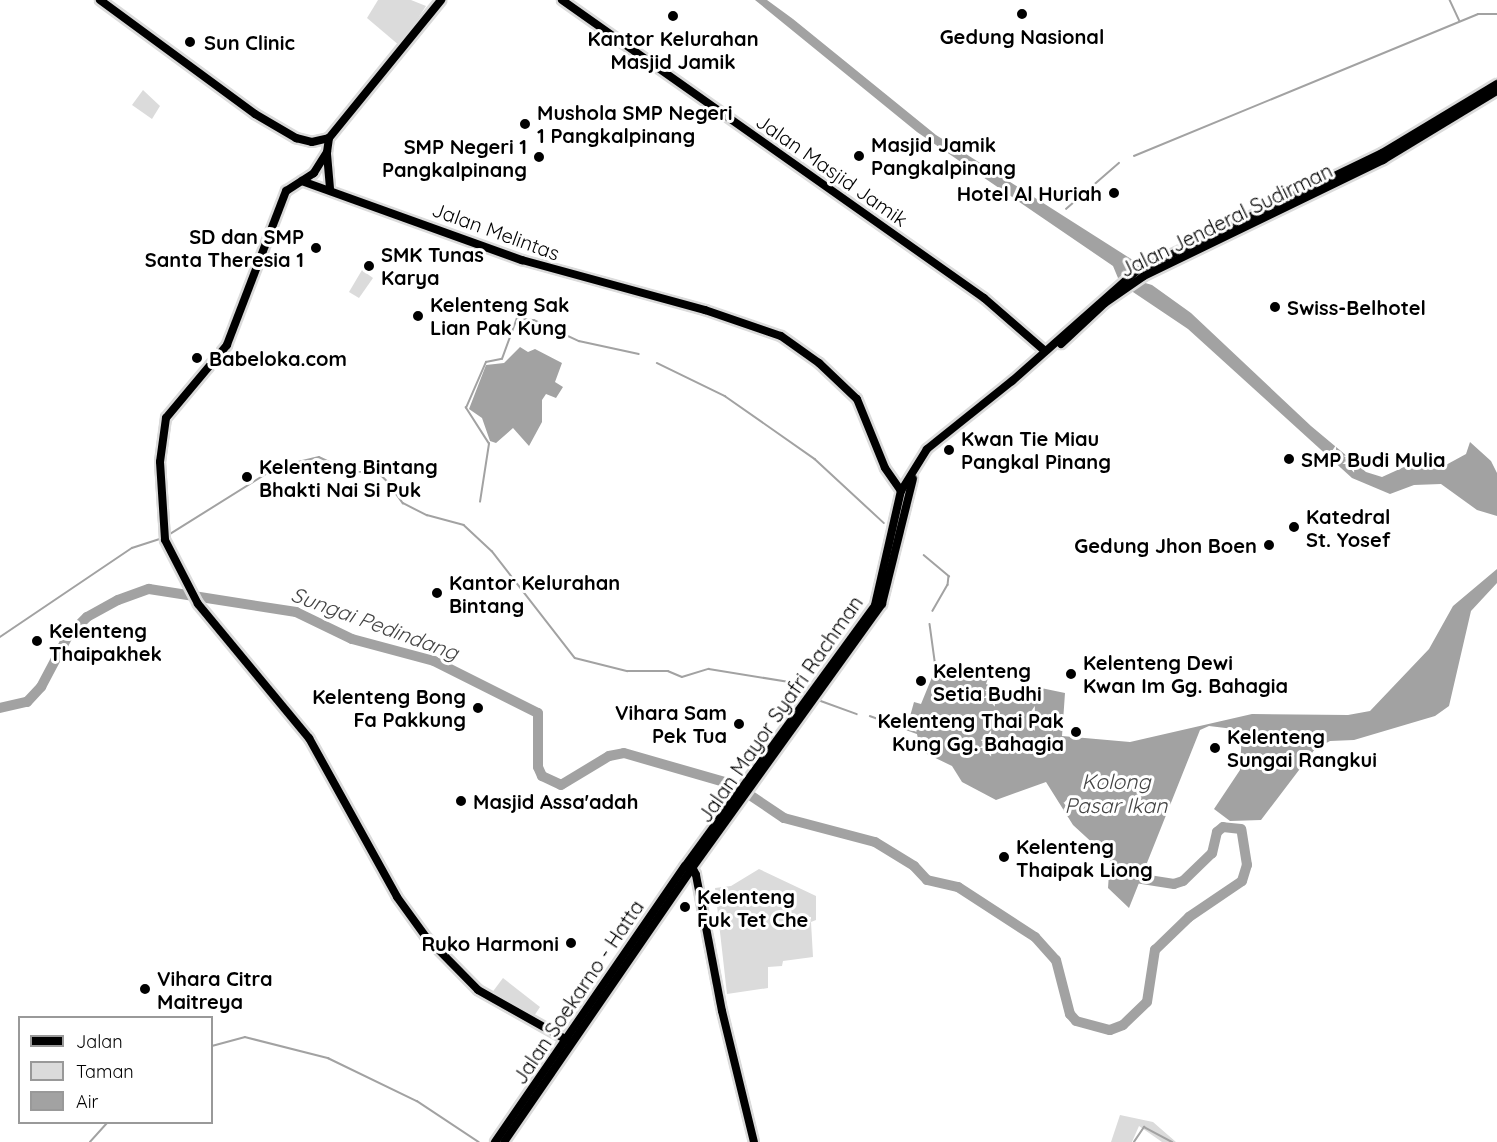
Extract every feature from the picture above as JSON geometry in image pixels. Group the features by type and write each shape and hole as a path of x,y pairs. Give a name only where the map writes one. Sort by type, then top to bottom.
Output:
{"highway":[{"name":"Jalan Masjid Jamik","path":"562,0 984,298 1047,353"},
{"name":"Jalan Jenderal Sudirman","path":"889,586 902,511 921,464 1121,285 1362,164 1497,84"},
{"name":"Jalan Jenderal Sudirman","path":"1142,273 1383,160 1497,91"},
{"name":"Jalan Jenderal Sudirman","path":"885,570 901,491 927,449 1047,353"},
{"name":"Jalan Mayor Syafri Rachman","path":"746,793 875,605 885,570"},
{"name":"Jalan Mayor Syafri Rachman","path":"691,868 877,612 889,586"},
{"name":"Jalan Soekarno - Hatta","path":"495,1142 505,1137 569,1041 691,868"}],"main road":[{"path":"100,0 287,133 307,142 329,138"},
{"path":"330,190 327,152 329,138 441,0"},
{"path":"327,152 314,173 286,191 227,345 166,418 160,462 164,536 188,589 198,604 309,738 397,897 426,938 478,990 569,1041"},
{"name":"Jalan Melintas","path":"302,181 532,263 682,303 775,333 819,363 859,403 885,468 901,491"},
{"path":"691,868 722,1011 754,1142"}],"green space":[{"path":"378,0 411,0 426,6 400,46 367,18"},
{"path":"143,90 160,106 152,119 132,105"},
{"path":"362,270 373,278 359,298 349,292"},
{"path":"759,869 816,896 816,920 811,922 813,957 783,961 782,966 768,967 768,988 727,994 715,888 731,886"},
{"path":"503,978 540,1007 532,1019 491,994"},
{"path":"1120,1115 1153,1122 1176,1142 1162,1142 1139,1126 1132,1142 1111,1142"}],"water":[{"path":"755,0 767,0 793,19 936,135 1139,264 1137,278 1152,285 1191,313 1311,426 1366,472 1382,477 1415,462 1444,466 1466,454 1470,442 1491,461 1497,473 1497,516 1477,510 1441,484 1414,485 1390,494 1352,478 1188,329 1130,290 1118,278 1113,266 917,132"},
{"path":"520,347 528,352 535,349 562,363 555,382 563,387 556,398 546,394 542,400 542,422 529,446 513,428 496,443 490,441 482,418 469,409 486,365 504,363"},
{"name":"Kolong Pasar Ikan","path":"1497,569 1497,583 1471,611 1449,706 1435,716 1354,740 1330,741 1315,749 1261,820 1230,821 1214,809 1240,770 1242,730 1209,726 1200,730 1129,908 1108,888 1110,859 1073,825 1046,782 996,800 962,782 952,766 921,751 916,730 907,727 914,702 921,704 937,665 965,665 990,673 986,684 1023,699 1041,688 1065,693 1062,736 1130,742 1252,714 1348,715 1370,711 1429,649 1453,606"}],"waterway":[{"path":"1450,0 1460,21"},
{"path":"1134,156 1478,14 1497,14"},
{"path":"1066,209 1119,163"},
{"path":"480,502 489,444 466,408 486,362 502,359 517,318 534,320 579,341 639,354"},
{"path":"657,363 725,396 815,459 884,523"},
{"path":"167,536 277,467 319,457 351,472 377,471 390,484"},
{"path":"395,492 403,503 427,515 464,525 492,551 575,658 627,671 668,671 682,677 709,669 789,682 802,689"},
{"path":"0,637 132,548 162,538"},
{"path":"924,555 949,576 948,585 933,611"},
{"name":"Sungai Pedindang","path":"0,708 27,702 41,687 68,636 87,617 118,600 149,589 296,612 352,639 434,661 538,713 538,767 542,776 561,785 609,756 624,753 735,785 784,818 875,842 914,866 927,880 958,887 1035,937 1056,960 1070,1014 1076,1021 1110,1030 1123,1025 1147,1002 1155,950 1189,917 1242,881 1247,865 1241,829 1223,827 1217,832 1212,853 1183,881 1174,884 1137,878"},
{"path":"930,624 936,668"},
{"path":"821,701 857,714"},
{"path":"870,716 917,733"},
{"path":"213,1046 245,1037 328,1058 417,1101 479,1142"},
{"path":"90,1142 106,1124"},
{"path":"1134,1142 1144,1127 1172,1142"}],"place":[{"name":"Gedung Nasional","path":"1022,14"},
{"name":"Kantor Kelurahan Masjid Jamik","path":"673,16"},
{"name":"Sun Clinic","path":"190,42"},
{"name":"Mushola SMP Negeri 1 Pangkalpinang","path":"525,124"},
{"name":"Masjid Jamik Pangkalpinang","path":"859,156"},
{"name":"SMP Negeri 1 Pangkalpinang","path":"539,157"},
{"name":"Hotel Al Huriah","path":"1114,193"},
{"name":"SD dan SMP Santa Theresia 1","path":"316,248"},
{"name":"SMK Tunas Karya","path":"369,266"},
{"name":"Swiss-Belhotel","path":"1275,307"},
{"name":"Kelenteng Sak Lian Pak Kung","path":"418,316"},
{"name":"Babeloka.com","path":"197,358"},
{"name":"Kwan Tie Miau Pangkal Pinang","path":"949,450"},
{"name":"SMP Budi Mulia","path":"1289,459"},
{"name":"Kelenteng Bintang Bhakti Nai Si Puk","path":"247,477"},
{"name":"Katedral St. Yosef","path":"1294,527"},
{"name":"Gedung Jhon Boen","path":"1269,545"},
{"name":"Kantor Kelurahan Bintang","path":"437,593"},
{"name":"Kelenteng Thaipakhek","path":"37,641"},
{"name":"Kelenteng Dewi Kwan Im Gg. Bahagia","path":"1071,674"},
{"name":"Kelenteng Setia Budhi","path":"921,681"},
{"name":"Kelenteng Bong Fa Pakkung","path":"478,708"},
{"name":"Vihara Sam Pek Tua","path":"739,724"},
{"name":"Kelenteng Thai Pak Kung Gg. Bahagia","path":"1076,732"},
{"name":"Kelenteng Sungai Rangkui","path":"1215,748"},
{"name":"Masjid Assa'adah","path":"461,801"},
{"name":"Kelenteng Thaipak Liong","path":"1004,857"},
{"name":"Kelenteng Fuk Tet Che","path":"685,907"},
{"name":"Ruko Harmoni","path":"571,943"},
{"name":"Vihara Citra Maitreya","path":"145,989"}]}
